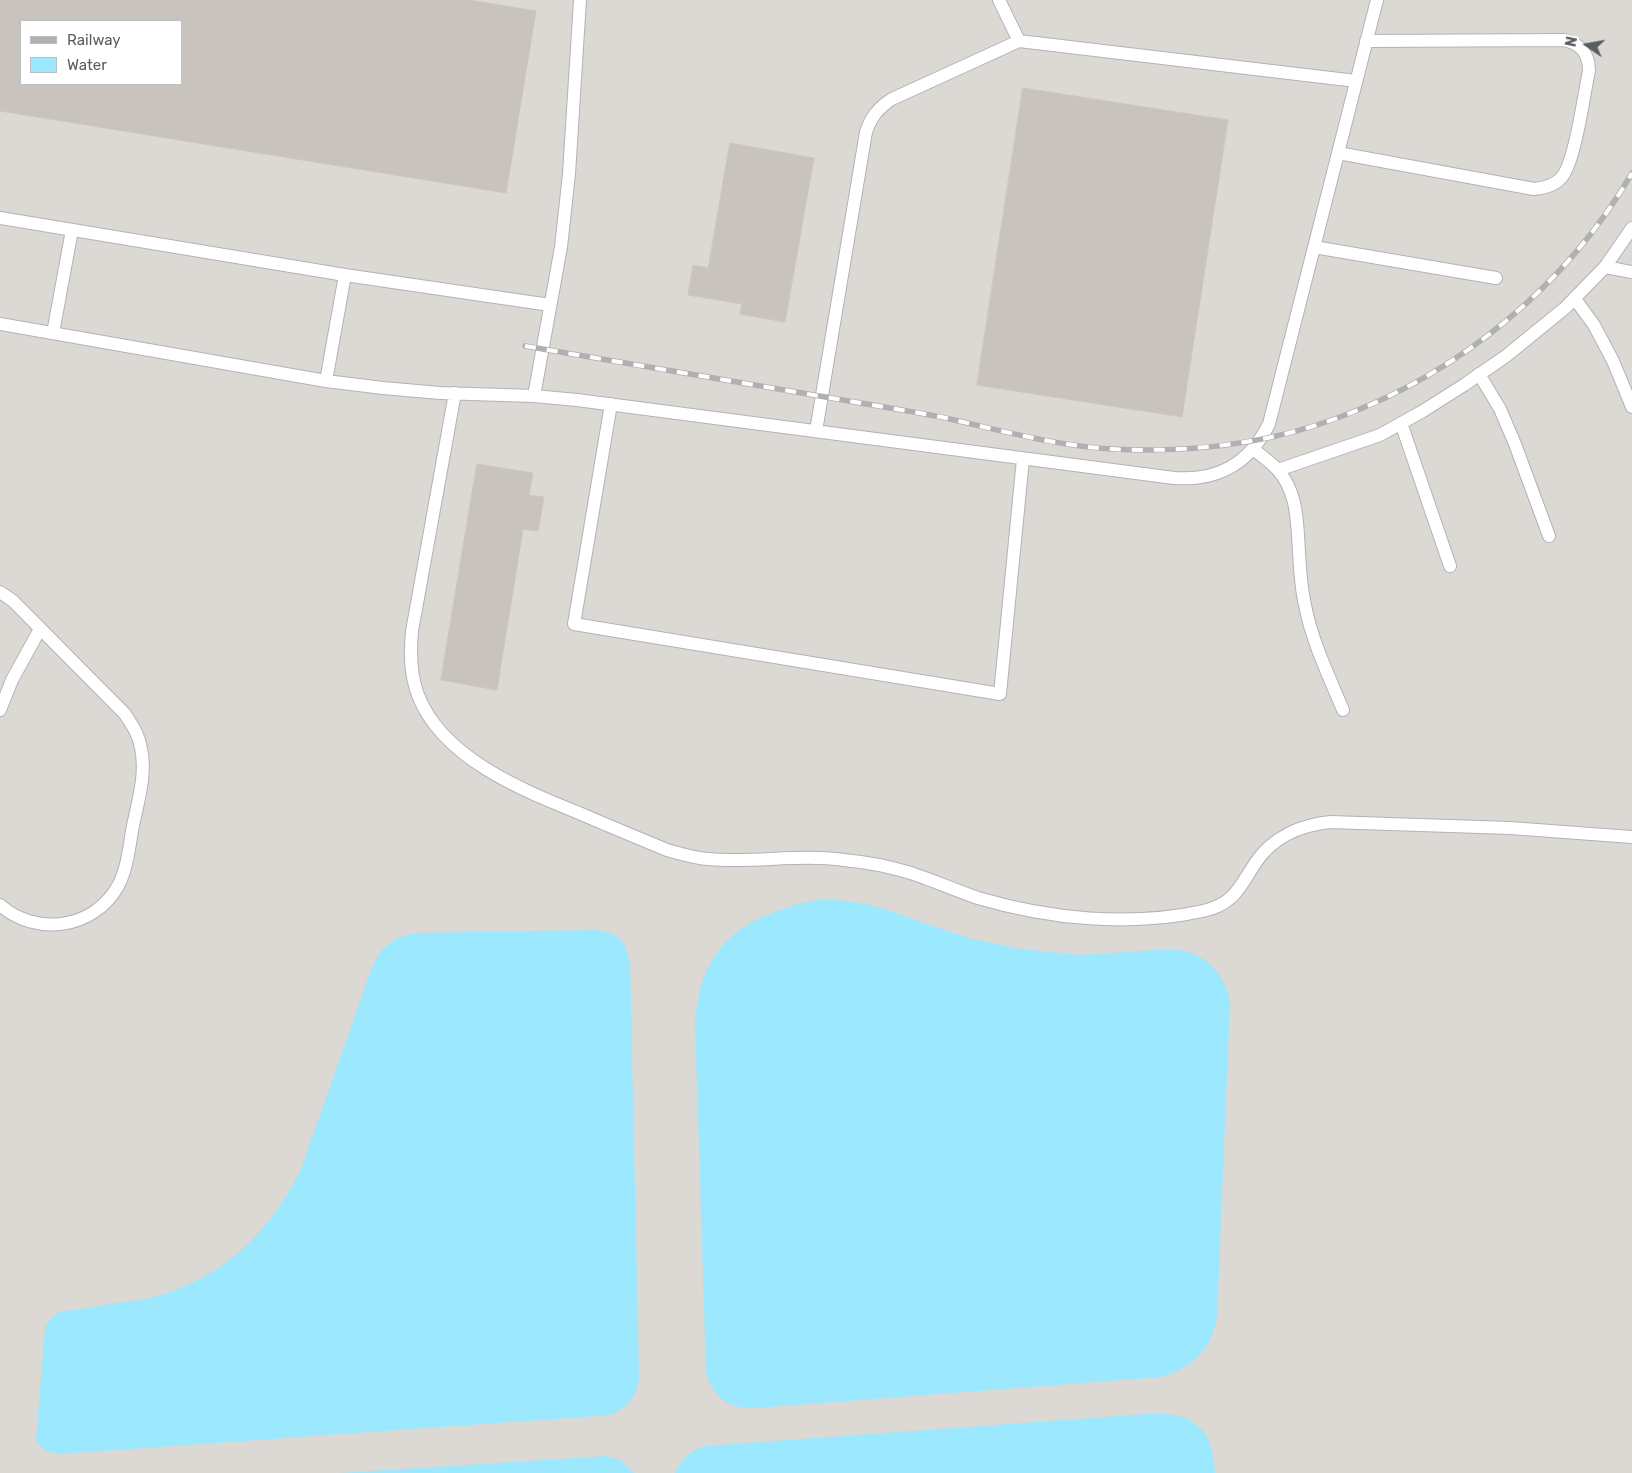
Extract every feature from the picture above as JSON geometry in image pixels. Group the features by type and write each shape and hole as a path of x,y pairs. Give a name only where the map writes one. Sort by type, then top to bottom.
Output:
{"lane":[{"path":"534,396 561,246 570,174 580,0"},
{"path":"999,0 1019,41"},
{"path":"0,324 326,381 383,388 534,396 611,404 1174,478 1192,479 1209,476 1226,470 1242,460 1262,438 1273,410 1377,0"},
{"path":"1338,153 1534,189 1553,185 1560,179 1570,163 1589,70 1587,54 1574,42 1564,40 1366,41"},
{"path":"816,431 866,132 870,121 883,105 892,99 1019,41 1356,81"},
{"path":"0,218 345,275 550,305"},
{"path":"1278,470 1380,435 1480,374 1506,356 1575,298 1605,267 1632,228"},
{"path":"53,333 72,230"},
{"path":"1314,247 1496,278"},
{"path":"1605,267 1632,272"},
{"path":"326,381 345,275"},
{"path":"1575,298 1594,326 1613,361 1632,406"},
{"path":"1480,374 1500,409 1550,536"},
{"path":"455,393 412,631 410,653 412,674 418,695 426,712 454,744 491,772 512,785 667,850 708,859 810,858 850,860 906,872 977,897 1018,908 1060,916 1135,919 1201,912 1224,903 1241,888 1257,860 1271,845 1288,834 1315,824 1330,822 1510,828 1632,837"},
{"path":"611,404 574,624 1000,694 1024,458"},
{"path":"1401,423 1450,566"},
{"path":"1252,449 1266,458 1278,470 1287,483 1293,497 1297,513 1301,579 1310,624 1343,710"},
{"path":"0,592 13,601 125,714 132,725 141,748 143,766 142,782 125,870 118,887 107,902 93,913 77,921 59,925 41,925 23,920 0,905"},
{"path":"0,710 12,680 40,629"}],"shaded area":[{"path":"0,0 1632,0 1632,1473 0,1473"}],"water":[{"path":"820,900 861,903 968,938 1021,949 1081,955 1169,949 1181,950 1201,958 1216,970 1230,1000 1217,1316 1205,1348 1192,1362 1173,1373 1161,1377 756,1408 746,1408 730,1404 713,1389 706,1372 695,1024 701,985 716,954 740,930 756,920 781,910"},
{"path":"594,930 608,932 619,938 626,948 630,962 639,1379 636,1392 626,1406 610,1415 60,1454 43,1449 36,1440 45,1327 48,1322 62,1311 150,1298 185,1286 227,1262 261,1231 289,1191 301,1169 374,962 387,945 399,938 415,933"},
{"path":"1160,1413 1185,1418 1202,1430 1211,1448 1215,1473 675,1473 687,1456 705,1446"},
{"path":"607,1456 621,1461 634,1473 340,1473"}],"building":[{"path":"0,0 469,0 536,11 506,193 0,111"},
{"path":"1023,88 1228,120 1182,417 977,385"},
{"path":"730,143 814,158 785,322 740,314 742,304 688,295 693,265 708,268"},
{"path":"477,464 533,473 529,495 544,497 538,531 523,529 497,690 441,680"}],"railway":[{"path":"525,346 923,414 1071,445 1141,450 1228,445 1285,434 1340,417 1385,398 1428,376 1468,350 1507,320 1543,288 1576,252 1606,214 1632,173"}]}
